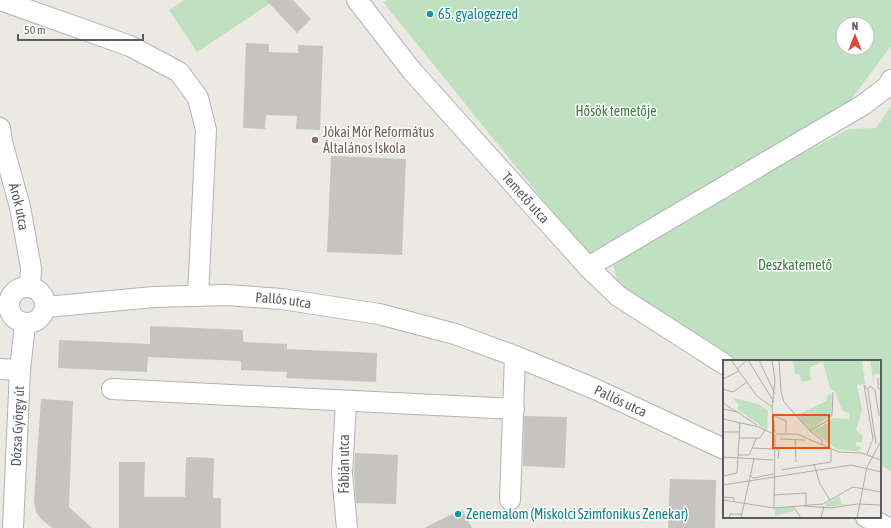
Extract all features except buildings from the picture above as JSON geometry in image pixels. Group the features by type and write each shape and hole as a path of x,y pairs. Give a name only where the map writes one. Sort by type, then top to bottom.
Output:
{"street":[{"path":"0,0 130,46 178,72 198,98 206,130 198,296"},
{"name":"Temető utca","path":"357,0 412,71 588,267 618,296 723,363"},
{"path":"588,267 863,104 888,86 891,80"},
{"name":"Árok utca","path":"0,128 2,142 20,207 31,268 30,287"},
{"path":"22,287 30,287 42,294 46,307 39,320 26,324 20,323 13,318 4,303 15,291 22,287"},
{"name":"Pallós utca","path":"46,307 124,300 226,294 282,299 379,314 455,334 515,356 595,388 723,449"},
{"name":"Dózsa György út","path":"13,528 20,370 26,324"},
{"path":"510,500 515,356"},
{"path":"0,369 20,370"},
{"path":"112,389 514,410"},
{"name":"Fábián utca","path":"346,401 342,474 347,528"},
{"path":"868,518 889,528"}],"green space":[{"path":"184,0 275,0 197,52 169,10"},
{"name":"Hősök temetője","path":"387,0 891,0 891,46 850,101 589,257 383,2"},
{"name":"Deszkatemető","path":"891,106 891,471 881,466 881,360 728,360 620,289 613,265 716,199 849,129 876,128"}],"place":[{"name":"65. gyalogezred","path":"430,14"},
{"name":"Jókai Mór Református Általános Iskola","path":"315,140"},
{"name":"Zenemalom (Miskolci Szimfonikus Zenekar)","path":"458,514"}]}
